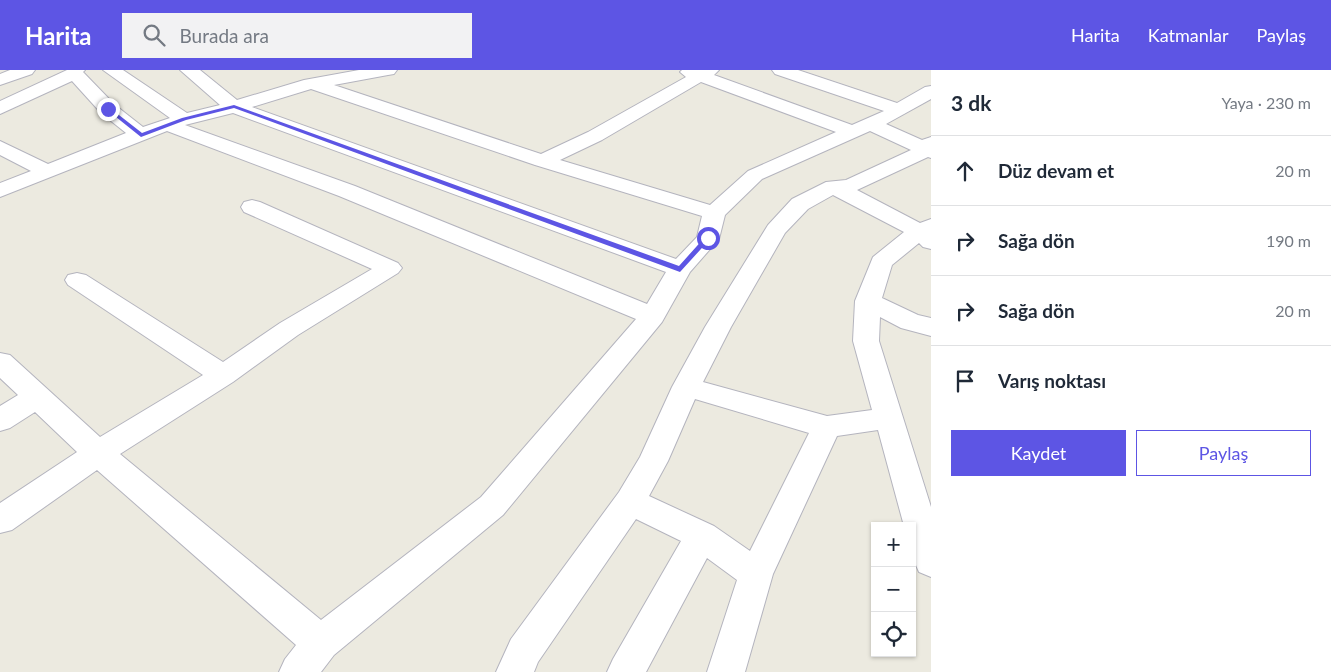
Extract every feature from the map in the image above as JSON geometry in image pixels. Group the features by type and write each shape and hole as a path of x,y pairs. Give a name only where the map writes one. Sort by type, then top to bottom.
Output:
{"street":[{"path":"0,80 26,70"},
{"path":"112,70 176,122 653,316"},
{"path":"189,70 234,107 680,269"},
{"path":"0,191 46,171 176,122 314,84 388,70"},
{"path":"781,70 900,110"},
{"path":"0,108 75,72 108,109 141,135"},
{"path":"542,161 595,136 698,72 862,128 930,148"},
{"path":"314,84 542,161 714,213"},
{"path":"298,672 321,643 492,506 653,316 680,269 708,238 714,213 755,175 900,110 931,91"},
{"path":"0,147 46,171"},
{"path":"515,672 524,651 630,501 653,461 686,387 718,327 776,230 800,204 833,186 849,186 930,148"},
{"path":"833,186 927,233"},
{"path":"0,520 98,453 223,375 289,329 390,268 252,207"},
{"path":"927,233 881,262 868,301 866,341 931,562"},
{"path":"77,280 223,375"},
{"path":"868,301 910,322 931,327"},
{"path":"0,362 98,453 321,643"},
{"path":"686,387 827,427 889,418"},
{"path":"0,420 37,397"},
{"path":"726,672 756,574 827,427"},
{"path":"630,501 702,536 756,574"},
{"path":"626,672 702,536"}],"route":[{"path":"108,109 141,135 184,119 234,107 680,269 708,238"}]}
